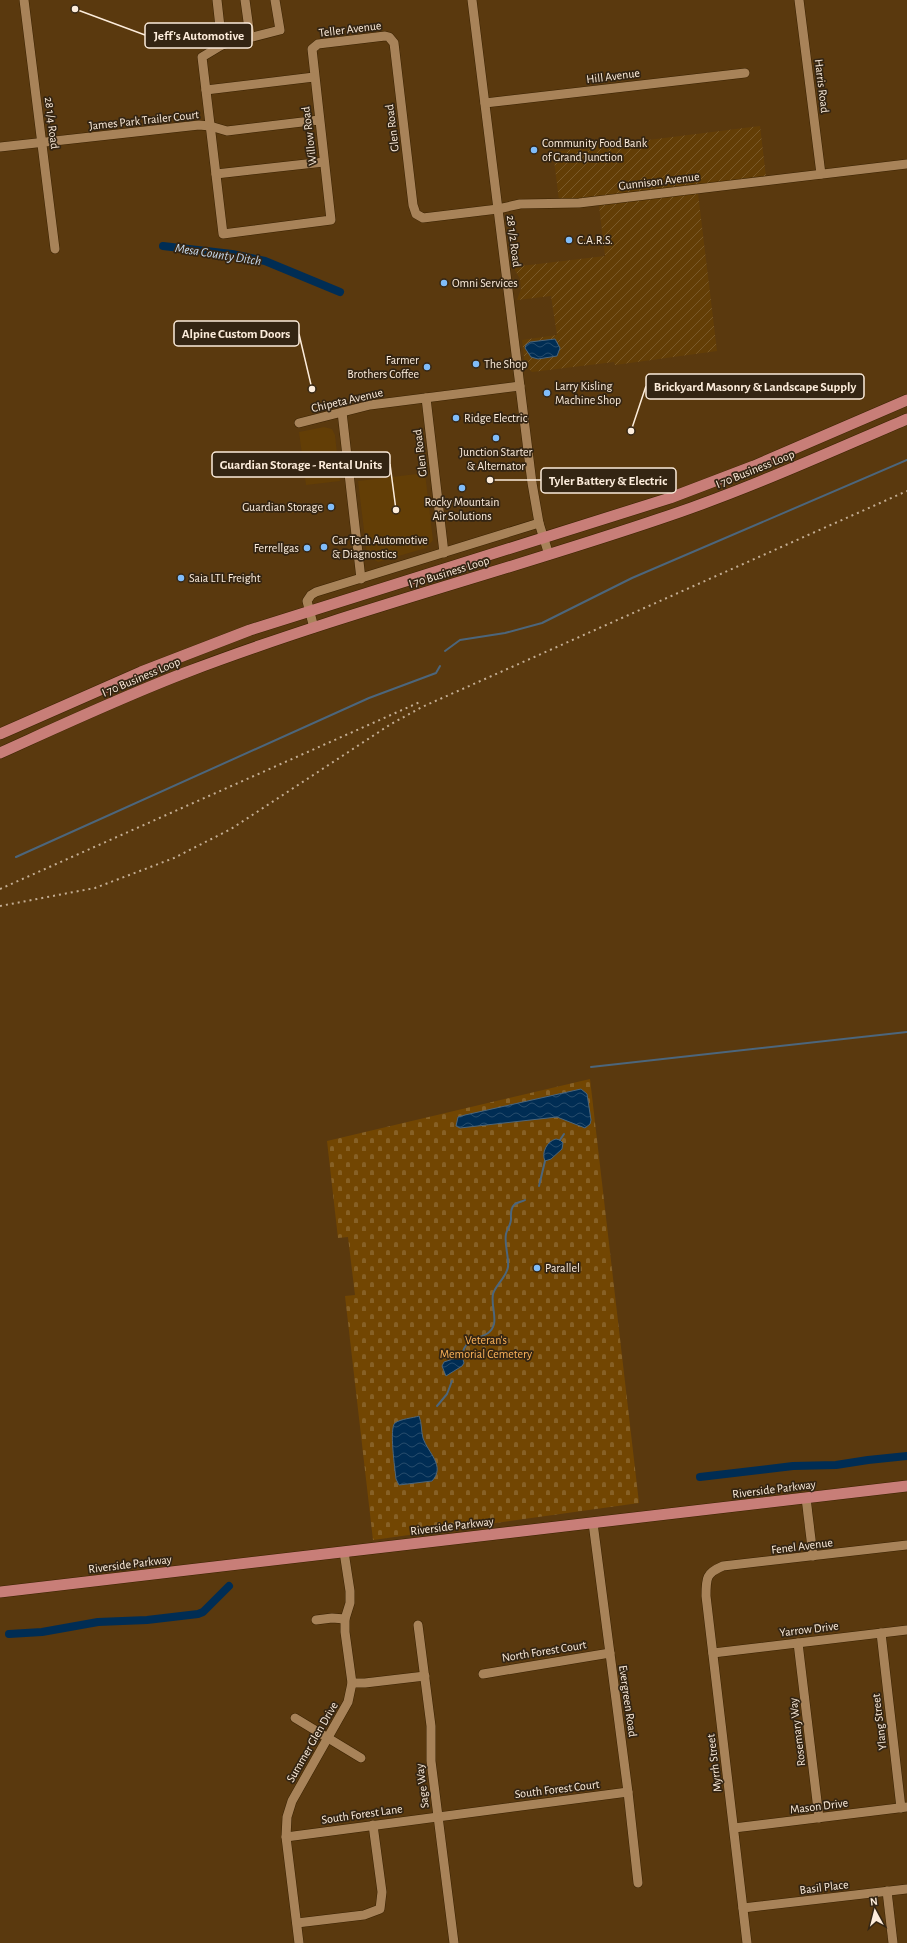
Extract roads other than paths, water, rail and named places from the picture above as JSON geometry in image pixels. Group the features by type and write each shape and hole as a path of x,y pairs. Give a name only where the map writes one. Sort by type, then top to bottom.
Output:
{"main road":[{"path":"891,407 907,397"},
{"name":"I 70 Business Loop","path":"0,734 194,651 309,611 670,498 754,466 907,400"},
{"name":"I 70 Business Loop","path":"0,753 110,704 198,668 314,628 548,555 699,505 760,482 884,428 907,420"},
{"path":"194,651 198,668"},
{"name":"Riverside Parkway","path":"0,1592 907,1486"}],"street":[{"name":"28 1/4 Road","path":"24,0 55,249"},
{"path":"217,0 222,45"},
{"path":"245,0 250,36"},
{"path":"275,0 280,30 250,36 222,45 202,57 216,174 324,162"},
{"name":"28 1/2 Road","path":"472,0 520,386 539,523 548,555"},
{"name":"Harris Road","path":"799,0 821,174"},
{"name":"Teller Avenue","path":"312,48 318,44 385,36 391,39"},
{"name":"Glen Road","path":"391,39 394,43 413,205 416,214"},
{"name":"Willow Road","path":"216,174 223,234 331,220 312,48"},
{"name":"Hill Avenue","path":"485,104 745,73"},
{"path":"206,90 314,77"},
{"name":"James Park Trailer Court","path":"0,148 199,125 210,126 227,131 319,120"},
{"name":"Gunnison Avenue","path":"416,214 423,218 498,209 520,204 579,203 907,164"},
{"name":"Chipeta Avenue","path":"299,422 370,405 520,386"},
{"name":"Glen Road","path":"426,398 444,553"},
{"path":"342,412 361,579"},
{"path":"314,628 307,601 311,595 539,523"},
{"path":"806,1498 813,1556"},
{"name":"Evergreen Road","path":"592,1523 628,1792 638,1883"},
{"name":"Fenel Avenue","path":"706,1581 712,1570 723,1566 907,1545"},
{"name":"Summer Glen Drive","path":"300,1943 286,1837 287,1818 292,1801 348,1702 352,1683 345,1632 345,1619 350,1603 350,1590 344,1552"},
{"name":"Myrrh Street","path":"706,1581 706,1596 747,1943"},
{"path":"316,1620 332,1618 345,1619"},
{"name":"Sage Way","path":"418,1626 431,1726 430,1761 454,1943"},
{"name":"Yarrow Drive","path":"713,1653 907,1630"},
{"name":"Ylang Street","path":"881,1633 904,1808"},
{"name":"Rosemary Way","path":"798,1643 819,1818"},
{"name":"North Forest Court","path":"483,1674 610,1653"},
{"path":"352,1683 365,1683 425,1676"},
{"path":"295,1718 361,1758"},
{"name":"South Forest Court","path":"489,1810 628,1792"},
{"name":"Mason Drive","path":"734,1828 904,1808"},
{"name":"South Forest Lane","path":"286,1837 489,1810"},
{"path":"297,1923 364,1915 380,1909 382,1892 373,1825"},
{"name":"Basil Place","path":"743,1908 907,1889"},
{"path":"888,1891 894,1943"}],"water":[{"path":"555,339 560,348 557,356 538,359 531,357 525,348 530,342"},
{"path":"581,1089 587,1094 591,1120 590,1124 585,1128 557,1117 460,1128 456,1126 458,1117"},
{"path":"556,1139 563,1143 562,1149 551,1159 545,1161 544,1151 550,1142"},
{"path":"462,1356 464,1363 462,1366 446,1376 442,1366 444,1362"},
{"path":"419,1416 425,1444 437,1465 436,1475 432,1481 399,1485 396,1479 392,1440 393,1426 397,1422"}],"waterway":[{"name":"Mesa County Ditch","path":"163,246 232,254 265,261 340,292"},
{"path":"445,651 460,640 505,633 542,623 632,578 907,460"},
{"path":"16,857 369,698 436,673 440,666"},
{"path":"591,1067 907,1032"},
{"path":"560,1140 564,1134"},
{"path":"539,1186 545,1161"},
{"path":"462,1356 464,1348 468,1343 487,1334 494,1324 493,1294 508,1267 506,1238 511,1221 511,1210 515,1204 525,1200"},
{"path":"437,1406 447,1394 452,1381"},
{"path":"700,1477 793,1466 836,1465 907,1456"},
{"path":"9,1634 42,1632 98,1622 147,1620 198,1614 203,1612 229,1586"}],"railway":[{"path":"0,906 95,888 174,858 231,829 391,724 422,707 907,491"},
{"path":"0,889 420,702"}],"place":[{"name":"Jeff's Automotive","path":"75,9"},
{"name":"Community Food Bank of Grand Junction","path":"534,150"},
{"name":"C.A.R.S.","path":"569,240"},
{"name":"Omni Services","path":"444,283"},
{"name":"The Shop","path":"476,364"},
{"name":"Farmer Brothers Coffee","path":"427,367"},
{"name":"Alpine Custom Doors","path":"312,389"},
{"name":"Larry Kisling Machine Shop","path":"547,393"},
{"name":"Ridge Electric","path":"456,418"},
{"name":"Brickyard Masonry & Landscape Supply","path":"631,431"},
{"name":"Junction Starter & Alternator","path":"496,438"},
{"name":"Tyler Battery & Electric","path":"490,480"},
{"name":"Rocky Mountain Air Solutions","path":"462,488"},
{"name":"Guardian Storage","path":"331,507"},
{"name":"Guardian Storage - Rental Units","path":"396,510"},
{"name":"Car Tech Automotive & Diagnostics","path":"324,547"},
{"name":"Ferrellgas","path":"307,548"},
{"name":"Saia LTL Freight","path":"181,578"},
{"name":"Parallel","path":"537,1268"}],"park label":[{"name":"Veteran's Memorial Cemetery","path":"486,1347"}]}
